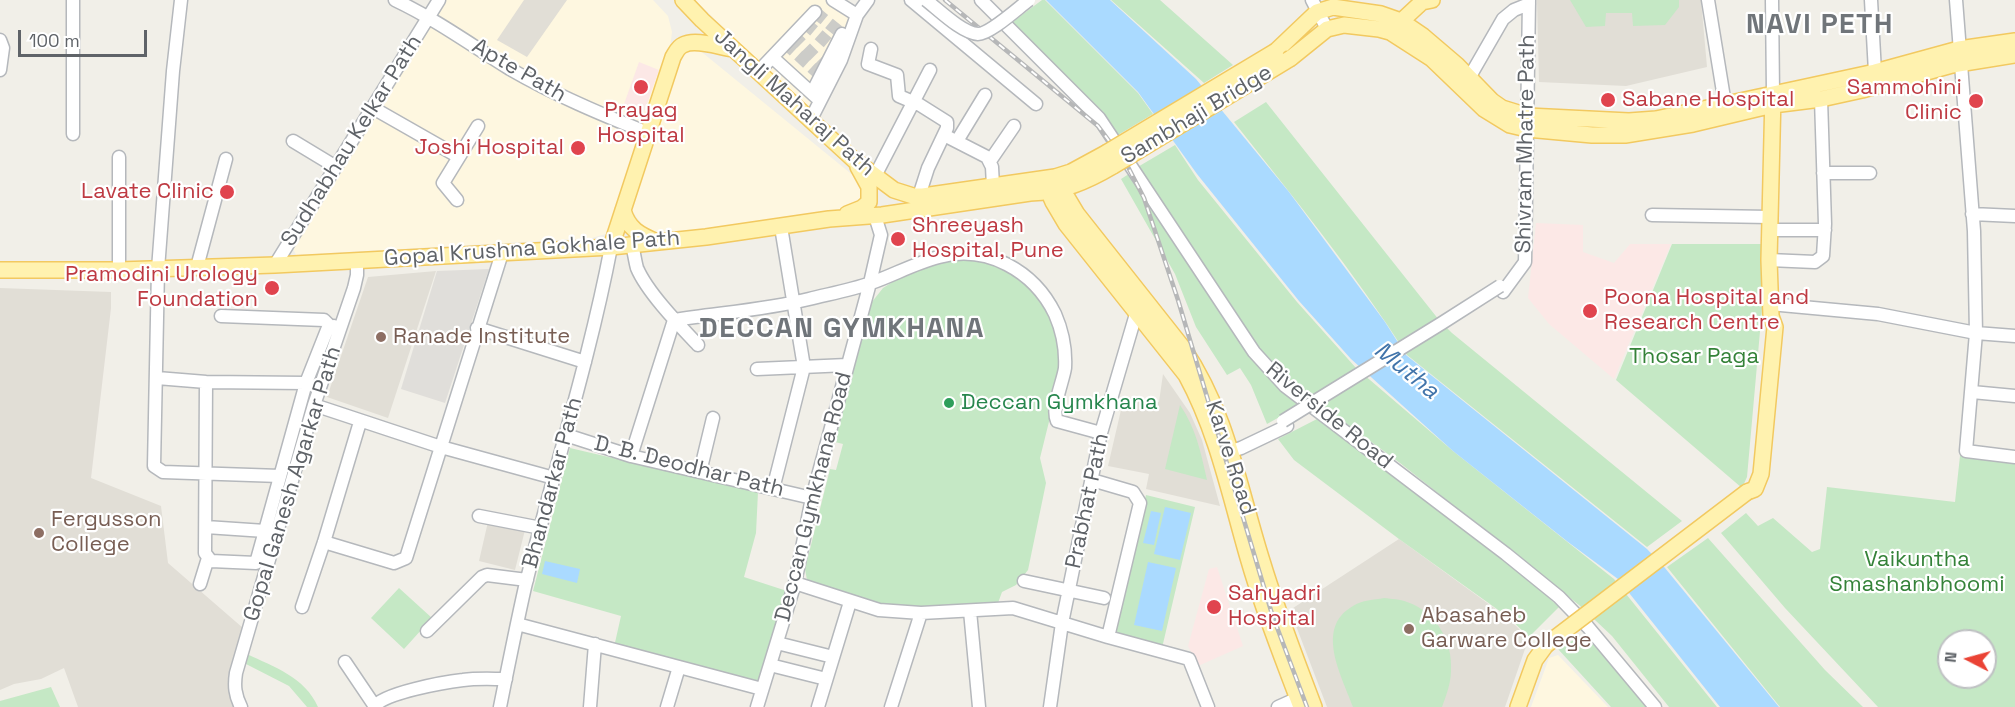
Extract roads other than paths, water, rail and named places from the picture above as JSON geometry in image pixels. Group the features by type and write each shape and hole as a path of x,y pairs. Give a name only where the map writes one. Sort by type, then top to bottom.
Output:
{"main road":[{"name":"Jangli Maharaj Path","path":"683,0 810,121 877,178"},
{"path":"1399,29 1422,2 1432,0"},
{"path":"1316,4 1382,14 1484,109 1510,125 1629,121 1725,104 1773,99 1821,99 2015,41"},
{"name":"Sambhaji Bridge","path":"1052,185 1090,179 1110,159 1276,51 1316,4"},
{"path":"1327,29 1344,25 1399,29 1438,49 1502,108 1528,123 1592,135 1625,135 1693,124 1773,99 1875,72 1960,56 2015,55"},
{"name":"Sambhaji Bridge","path":"1052,185 1071,172 1110,159 1291,58 1327,29"},
{"path":"618,249 623,210 673,57 679,47 685,44 697,43 734,49"},
{"path":"1518,707 1534,660 1546,645 1747,492 1753,473 1766,324 1771,310 1769,260 1773,99"},
{"path":"830,219 862,208 869,202 869,187 854,160"},
{"path":"877,178 894,190 916,196 993,186 1052,185"},
{"path":"1023,194 1072,219 1078,198 1090,179"},
{"name":"Gopal Krushna Gokhale Path","path":"0,270 120,270 275,265 618,249 830,219 875,216 1023,194 1052,185"},
{"name":"Karve Road","path":"1052,185 1072,219 1142,309 1197,368 1221,418 1224,450 1250,564 1272,632 1300,703"},
{"path":"623,210 631,228 657,242"},
{"name":"Karve Road","path":"1224,450 1284,628 1314,707"}],"street":[{"path":"73,0 73,134"},
{"path":"181,0 173,71 158,268 154,466 162,472 280,476"},
{"name":"Apte Path","path":"395,0 429,16 511,69 590,111 648,133"},
{"name":"Sudhabhau Kelkar Path","path":"275,265 439,0"},
{"path":"833,0 857,15"},
{"path":"816,97 841,60 857,15 868,0"},
{"path":"911,0 1036,104"},
{"path":"926,0 966,30 979,34 988,31 1029,0"},
{"name":"Riverside Road","path":"981,0 1099,118 1254,352 1275,376 1559,597 1588,627 1655,707"},
{"path":"1708,0 1725,104"},
{"path":"1772,0 1773,99"},
{"path":"1871,0 1875,72"},
{"path":"1956,0 1972,214 1976,333 1966,451 2015,457"},
{"path":"1469,78 1503,19 1527,1"},
{"name":"Shivram Mhatre Path","path":"1224,450 1285,424 1335,398 1504,287 1525,262 1528,123 1527,1"},
{"path":"1316,4 1327,29"},
{"path":"758,72 815,12"},
{"path":"810,121 816,97 842,34"},
{"path":"0,40 3,48 0,70"},
{"path":"871,49 868,64 897,75 897,93 902,98 944,119 948,125 916,196"},
{"path":"772,57 816,97"},
{"path":"877,178 930,70"},
{"path":"957,141 985,95"},
{"path":"1769,260 1815,262 1821,260 1823,256 1821,99"},
{"path":"373,108 459,158"},
{"path":"457,200 443,183 478,126"},
{"path":"990,161 1014,126"},
{"path":"944,135 987,157 990,161 993,186"},
{"path":"293,141 336,167"},
{"path":"119,157 120,270"},
{"path":"197,267 226,159"},
{"path":"1823,173 1870,173"},
{"path":"1972,214 2015,216"},
{"path":"1652,215 1824,230"},
{"name":"Deccan Gymkhana Road","path":"757,707 795,583 812,498 870,283 881,236 875,216"},
{"path":"773,489 804,367 781,227"},
{"path":"618,249 636,266 674,320 698,345"},
{"name":"Bhandarkar Path","path":"500,707 527,580 585,362 618,249"},
{"path":"324,542 394,563 403,560 441,447 501,253"},
{"path":"674,320 794,303 870,283 927,260 955,254 984,255 1002,261 1034,283 1055,316 1062,334 1065,365 1055,413 1056,418 1060,422 1101,434"},
{"name":"Gopal Ganesh Agarkar Path","path":"241,707 236,698 234,684 236,673 335,328 354,288 357,260"},
{"name":"Prabhat Path","path":"1050,707 1062,623 1101,434 1142,309"},
{"path":"1771,310 1878,314 1976,333 2015,336"},
{"path":"221,316 324,320 335,328"},
{"path":"631,456 674,320"},
{"path":"206,382 205,553 211,561 256,563 306,383 327,330 335,328"},
{"path":"477,328 585,362"},
{"path":"757,369 847,365"},
{"path":"157,378 206,382 306,383"},
{"path":"1972,392 2015,396"},
{"path":"314,405 441,447 554,478"},
{"path":"700,472 713,418"},
{"path":"302,607 360,422"},
{"name":"D. B. Deodhar Path","path":"566,435 631,456 812,498"},
{"path":"1092,480 1133,492 1140,503 1108,637"},
{"path":"479,516 541,528"},
{"path":"206,527 265,531"},
{"path":"200,584 208,558"},
{"path":"427,631 482,577 487,575 527,580"},
{"path":"1024,581 1104,598"},
{"path":"795,583 879,610 921,613 1013,608 1108,637 1189,658 1208,707"},
{"path":"818,707 850,602"},
{"path":"970,611 978,707"},
{"path":"891,707 921,613"},
{"path":"517,624 762,690"},
{"path":"777,643 833,657"},
{"path":"590,707 595,644"},
{"path":"345,662 374,706 381,700 416,689 455,681 506,679"},
{"path":"770,665 826,679"},
{"path":"667,707 679,667"},
{"path":"1278,707 1300,703"}],"water":[{"name":"Mutha","path":"1046,0 1110,0 1196,79 1289,192 1385,322 1406,355 1647,549 1779,707 1720,707 1618,579 1453,451 1351,359 1299,301 1197,174 1138,92"},
{"path":"1165,507 1191,513 1180,560 1154,554"},
{"path":"1151,511 1161,513 1154,545 1143,543"},
{"path":"545,561 580,569 577,583 542,574"},
{"path":"1148,562 1176,568 1162,631 1134,625"}],"tunnel":[{"path":"815,12 842,34"},
{"path":"805,23 835,49"},
{"path":"793,35 825,67"},
{"path":"785,43 821,76"}],"railway":[{"path":"945,0 1098,126 1127,165 1144,198 1178,300 1272,614 1307,707"}],"place":[{"name":"Prayag Hospital","path":"641,87"},
{"name":"Sabane Hospital","path":"1608,100"},
{"name":"Sammohini Clinic","path":"1976,101"},
{"name":"Joshi Hospital","path":"578,148"},
{"name":"Lavate Clinic","path":"227,192"},
{"name":"Shreeyash Hospital, Pune","path":"898,239"},
{"name":"Pramodini Urology Foundation","path":"272,288"},
{"name":"Poona Hospital and Research Centre","path":"1590,311"},
{"name":"Ranade Institute","path":"381,337"},
{"name":"Deccan Gymkhana","path":"949,403"},
{"name":"Fergusson College","path":"39,533"},
{"name":"Sahyadri Hospital","path":"1214,607"},
{"name":"Abasaheb Garware College","path":"1409,629"}],"district":[{"name":"NAVI PETH","path":"1820,25"},
{"name":"DECCAN GYMKHANA","path":"842,329"}],"park label":[{"name":"Thosar Paga","path":"1694,357"},
{"name":"Vaikuntha Smashanbhoomi","path":"1917,572"}]}
